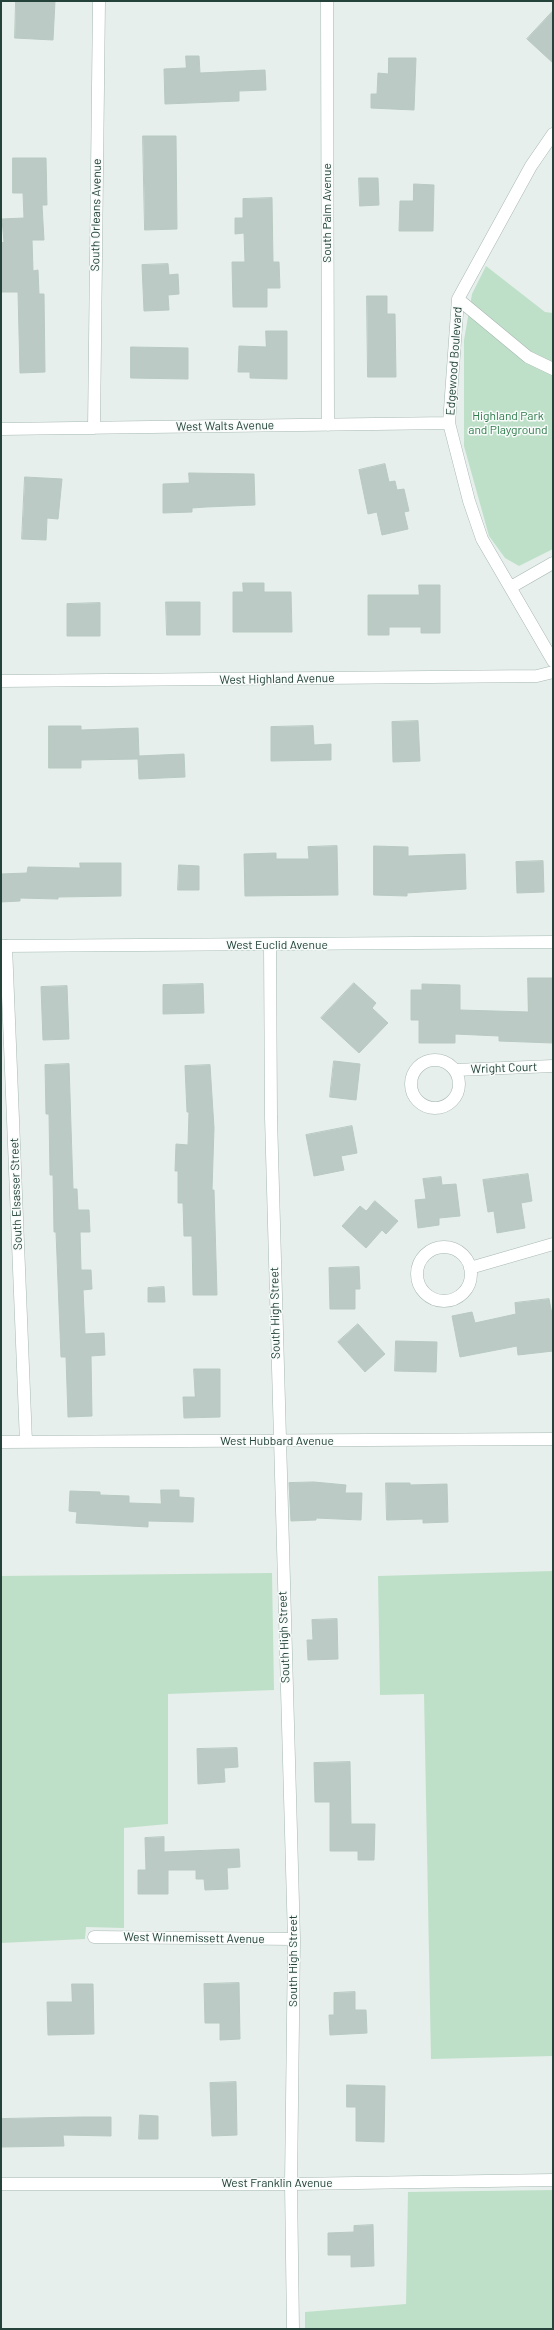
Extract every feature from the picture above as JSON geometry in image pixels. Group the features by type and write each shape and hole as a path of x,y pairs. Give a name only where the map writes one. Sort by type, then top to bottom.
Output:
{"street":[{"name":"South Orleans Avenue","path":"94,428 99,1"},
{"name":"South Palm Avenue","path":"327,1 328,425"},
{"name":"Edgewood Boulevard","path":"553,134 531,166 458,298 449,423 469,501 482,539 553,661"},
{"path":"458,298 528,357 553,369"},
{"name":"West Walts Avenue","path":"1,429 449,423"},
{"path":"511,587 553,563"},
{"name":"West Highland Avenue","path":"1,681 537,676 553,672"},
{"name":"West Euclid Avenue","path":"4,946 270,946 553,942"},
{"name":"South Elsasser Street","path":"4,946 26,1442"},
{"name":"South High Street","path":"270,946 271,1118 278,1442 294,1939 291,2184 293,2329"},
{"name":"Wright Court","path":"455,1070 460,1086 455,1097 446,1106 429,1108 415,1099 410,1083 412,1075 423,1062 437,1059 444,1061 455,1070 553,1066"},
{"path":"470,1268 553,1244"},
{"path":"444,1247 462,1253 470,1268 471,1277 466,1289 456,1298 448,1301 431,1298 424,1292 417,1277 421,1260 427,1253 444,1247"},
{"name":"West Hubbard Avenue","path":"1,1442 278,1442 553,1438"},
{"name":"West Winnemissett Avenue","path":"94,1937 294,1939"},
{"name":"West Franklin Avenue","path":"1,2184 291,2184 553,2180"}],"green space":[{"name":"Highland Park and Playground","path":"486,266 545,312 553,313 553,549 519,566 505,558 489,536 464,446 464,340 472,294"},
{"path":"553,1571 553,2056 431,2059 424,1694 380,1695 378,1576"},
{"path":"272,1573 274,1690 168,1694 168,1824 124,1828 124,1928 86,1927 85,1939 1,1943 1,1576"},
{"path":"553,2190 553,2329 305,2329 305,2312 406,2304 408,2192"}],"building":[{"path":"16,1 55,1 53,40 15,38"},
{"path":"553,11 553,63 527,39"},
{"path":"186,56 199,56 200,73 265,70 266,90 239,91 239,101 165,104 164,69 186,68"},
{"path":"389,58 416,58 414,110 371,108 371,94 377,94 378,73 388,74"},
{"path":"143,136 176,136 177,229 145,230"},
{"path":"13,158 46,158 47,205 42,205 44,240 32,240 33,271 38,270 39,294 44,294 45,372 20,373 18,292 1,292 1,243 4,242 2,219 24,218 23,193 13,193"},
{"path":"359,178 378,178 379,205 360,206"},
{"path":"414,184 434,185 433,231 399,231 400,201 413,201"},
{"path":"272,198 273,262 279,262 280,288 267,288 267,307 233,307 232,262 245,262 244,233 235,234 235,218 243,218 243,199"},
{"path":"168,264 169,275 178,274 179,294 168,295 169,310 144,311 142,265"},
{"path":"367,296 387,296 387,314 395,314 396,377 368,377"},
{"path":"266,331 287,331 287,379 250,378 250,372 238,372 239,346 266,347"},
{"path":"131,347 188,348 188,379 131,378"},
{"path":"385,464 389,482 395,481 397,490 404,489 409,511 404,512 408,529 382,535 377,512 368,514 359,470"},
{"path":"189,473 254,474 255,505 192,508 192,512 163,513 163,484 189,483"},
{"path":"25,477 62,479 58,519 47,518 46,540 22,539"},
{"path":"243,583 264,583 264,592 291,592 292,632 233,632 233,592 243,592"},
{"path":"419,585 440,585 440,633 421,633 421,627 389,627 389,635 368,635 368,595 419,595"},
{"path":"166,602 200,602 200,635 167,635"},
{"path":"100,603 100,636 67,636 67,604"},
{"path":"418,721 420,761 393,762 392,722"},
{"path":"49,726 81,726 81,730 138,728 139,756 184,754 185,777 139,779 138,759 81,760 81,768 49,768"},
{"path":"313,726 314,745 331,744 331,760 271,761 271,727"},
{"path":"337,846 338,895 245,896 244,854 276,853 276,859 309,859 308,847"},
{"path":"374,846 408,847 408,856 465,854 466,889 407,893 407,896 374,895"},
{"path":"543,861 544,892 517,893 516,862"},
{"path":"80,863 121,863 121,896 58,897 58,899 20,898 20,901 1,902 1,874 27,873 28,867 80,868"},
{"path":"179,865 199,866 199,890 178,890"},
{"path":"528,978 553,978 553,1043 499,1041 499,1036 455,1034 455,1043 419,1043 419,1020 411,1020 411,990 422,990 422,984 460,985 460,1010 528,1012"},
{"path":"354,983 376,1003 372,1008 388,1023 359,1053 321,1018"},
{"path":"203,984 204,1013 163,1014 163,985"},
{"path":"67,986 69,1039 43,1040 41,987"},
{"path":"334,1061 360,1064 356,1100 330,1097"},
{"path":"69,1064 73,1189 77,1189 78,1210 89,1210 90,1232 80,1232 81,1270 91,1270 92,1289 83,1290 85,1334 104,1333 105,1355 91,1356 92,1416 68,1417 66,1357 61,1357 56,1232 54,1232 53,1175 50,1175 49,1114 46,1114 45,1065"},
{"path":"210,1065 214,1128 212,1190 214,1190 217,1295 193,1295 192,1236 184,1236 183,1203 178,1203 178,1171 175,1171 176,1144 188,1145 189,1112 187,1112 185,1066"},
{"path":"352,1126 357,1153 341,1156 344,1170 314,1176 306,1135"},
{"path":"528,1174 532,1201 521,1203 525,1228 497,1233 494,1211 488,1212 483,1180"},
{"path":"441,1177 442,1185 456,1184 460,1216 439,1218 439,1225 418,1228 415,1200 426,1199 423,1179"},
{"path":"375,1201 398,1221 386,1234 382,1230 366,1248 342,1226 360,1206 366,1211"},
{"path":"359,1267 360,1289 355,1289 355,1309 330,1309 329,1268"},
{"path":"164,1287 165,1302 148,1302 148,1288"},
{"path":"549,1299 553,1319 553,1351 518,1355 517,1346 460,1357 452,1316 472,1312 475,1323 516,1314 515,1303"},
{"path":"358,1324 385,1354 365,1372 338,1342"},
{"path":"396,1341 437,1342 436,1372 395,1371"},
{"path":"194,1369 220,1369 220,1417 184,1418 183,1397 195,1397"},
{"path":"314,1482 346,1485 345,1493 362,1493 361,1520 316,1518 316,1520 291,1521 289,1483"},
{"path":"386,1483 410,1483 410,1485 447,1484 448,1522 423,1523 423,1519 387,1520"},
{"path":"161,1490 179,1490 179,1497 194,1498 193,1522 148,1521 148,1527 76,1523 77,1512 69,1511 70,1491 100,1492 100,1495 129,1496 129,1503 161,1504"},
{"path":"337,1619 338,1659 308,1660 307,1640 313,1640 312,1620"},
{"path":"237,1748 238,1767 224,1768 225,1782 198,1784 197,1749"},
{"path":"350,1762 351,1824 375,1824 374,1860 358,1860 358,1851 330,1851 330,1802 315,1802 314,1763"},
{"path":"164,1837 164,1852 239,1849 240,1867 227,1868 228,1889 205,1890 204,1879 196,1879 196,1870 168,1870 168,1894 138,1894 138,1870 146,1870 145,1838"},
{"path":"239,1983 240,2039 220,2040 220,2023 205,2023 204,1984"},
{"path":"72,1984 93,1984 94,2034 48,2035 47,2002 72,2002"},
{"path":"355,1992 355,2010 366,2010 367,2033 330,2035 329,2015 334,2015 334,1993"},
{"path":"236,2082 237,2135 212,2136 210,2083"},
{"path":"347,2085 385,2086 384,2142 356,2141 356,2107 347,2107"},
{"path":"140,2115 158,2116 158,2139 139,2139"},
{"path":"111,2117 111,2136 63,2135 64,2146 1,2147 1,2119"},
{"path":"373,2225 374,2266 351,2267 351,2255 328,2255 328,2233 354,2232 354,2226"}]}
